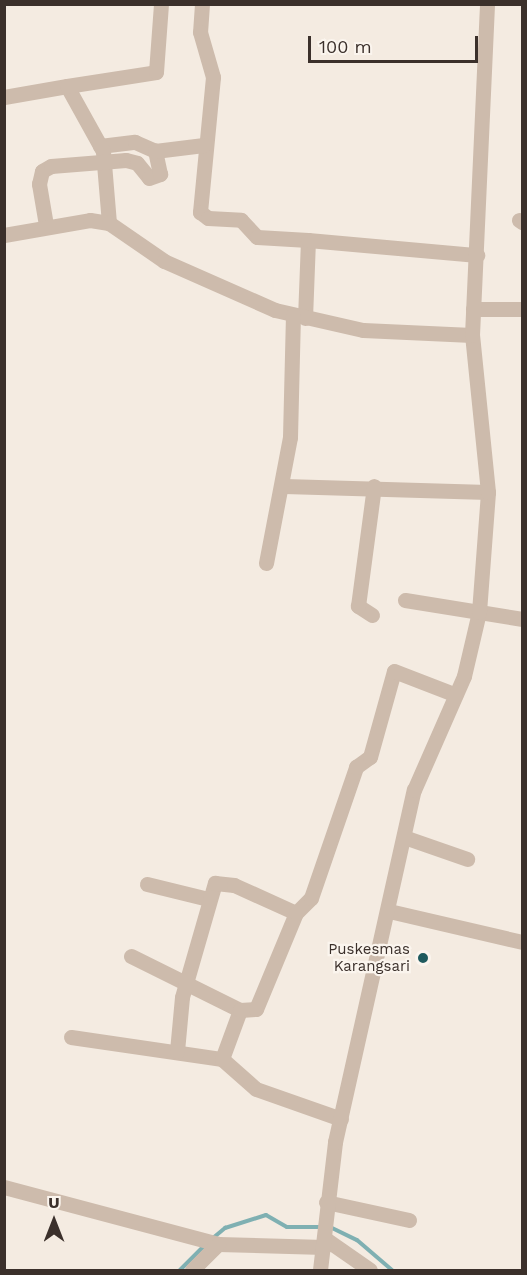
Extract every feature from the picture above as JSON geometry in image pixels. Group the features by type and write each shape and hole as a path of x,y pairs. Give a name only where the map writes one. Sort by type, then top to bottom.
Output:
{"street":[{"path":"4,97 156,72 161,4"},
{"path":"202,4 200,32 213,77 204,145 200,212 208,218 243,221 257,237 477,255"},
{"path":"320,1270 326,1203 341,1119 404,837 422,763 456,695 479,612 488,492 472,335 487,4"},
{"path":"67,86 102,153 110,223"},
{"path":"46,225 42,171 135,142 155,151 204,145"},
{"path":"102,153 137,163 149,178 160,174 155,151"},
{"path":"4,235 46,225 110,223 164,261 299,316 363,330 472,335"},
{"path":"266,563 284,486 308,240"},
{"path":"473,309 522,309"},
{"path":"284,486 374,486 488,492"},
{"path":"372,615 358,606 374,486"},
{"path":"405,600 522,619"},
{"path":"131,956 161,966 184,984 240,1010 256,1009 296,913 311,898 356,767 370,757 394,671 456,695"},
{"path":"404,837 467,859"},
{"path":"177,1051 184,984 208,899 221,880 296,913"},
{"path":"147,884 208,899"},
{"path":"389,911 522,942"},
{"path":"222,1059 240,1010"},
{"path":"71,1037 222,1059 243,1078 341,1119"},
{"path":"4,1186 217,1244 324,1234 370,1270"},
{"path":"326,1203 409,1220"},
{"path":"192,1270 217,1244"}],"waterway":[{"path":"213,1238 225,1228 266,1215 287,1227 322,1227"},
{"path":"330,1227 357,1240 392,1270"},
{"path":"180,1270 205,1245"}],"place":[{"name":"Puskesmas Karangsari","path":"423,958"}]}
